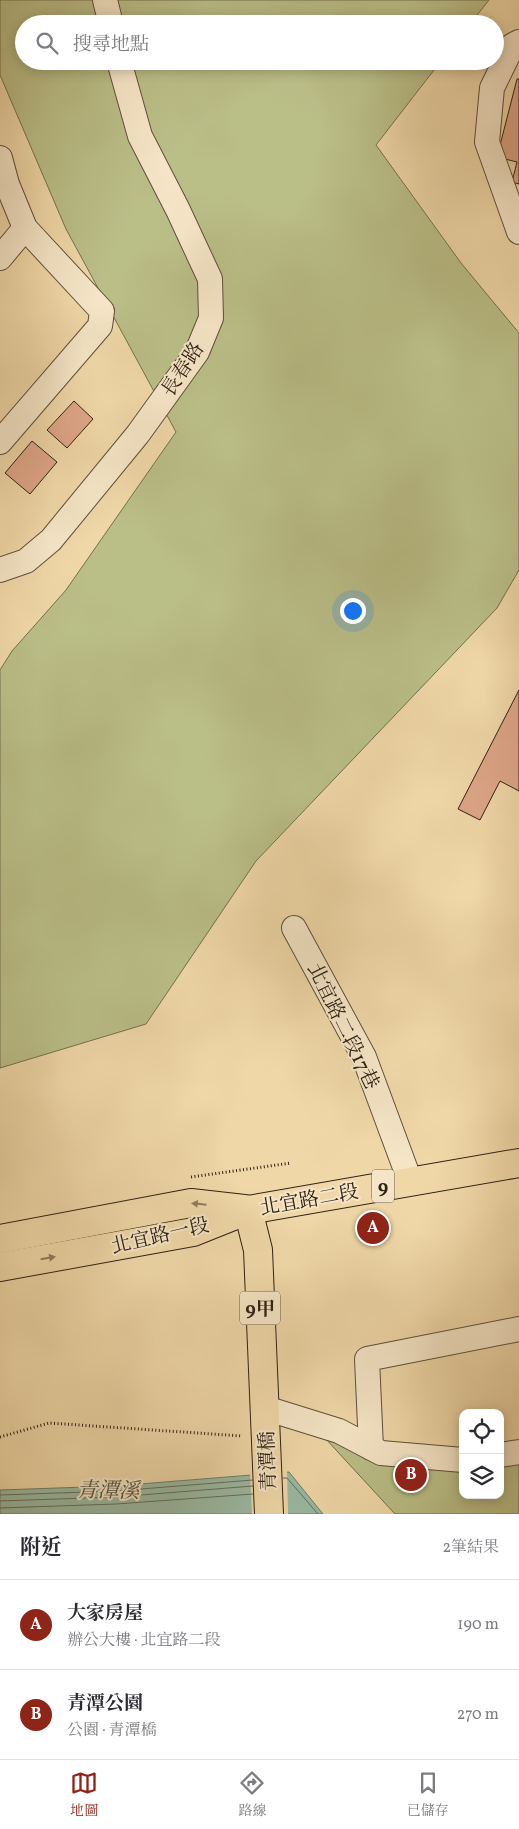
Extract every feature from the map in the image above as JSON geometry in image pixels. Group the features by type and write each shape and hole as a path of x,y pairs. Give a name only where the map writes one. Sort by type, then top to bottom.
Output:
{"main road":[{"name":"北宜路二段","path":"248,1210 519,1163"},
{"name":"北宜路一段","path":"0,1239 191,1203 248,1210"},
{"name":"北宜路一段","path":"0,1267 194,1232 248,1210"},
{"name":"9甲","path":"248,1210 258,1250 265,1408"},
{"name":"青潭橋","path":"265,1408 269,1514"}],"street":[{"path":"105,0 109,15"},
{"path":"504,63 513,45 519,42"},
{"name":"長春路","path":"0,570 26,561 51,540 138,434 192,360 212,318 210,279 178,210 140,136 122,70"},
{"path":"501,70 492,88 487,142 519,232"},
{"path":"0,158 7,184 25,228 102,310 100,326 0,442"},
{"path":"0,258 25,228"},
{"name":"北宜路二段17巷","path":"294,928 364,1057 410,1181"},
{"path":"371,1448 367,1359 519,1329"},
{"path":"265,1408 339,1431 381,1453 459,1460"},
{"path":"504,1454 519,1452"}],"path":[{"path":"188,1177 291,1163"},
{"path":"0,1437 49,1423 265,1438"}],"green space":[{"path":"0,0 489,0 477,15 15,15 15,70 434,70 376,145 461,263 519,333 519,570 497,608 256,861 146,1024 0,1068 0,670 12,651 66,590 176,432 66,229 0,75"},
{"path":"324,1437 459,1452 459,1499 504,1499 504,1454 519,1452 519,1514 395,1514"}],"water":[{"name":"青潭溪","path":"289,1472 323,1514 0,1514 0,1490 115,1486"}],"pier":[{"path":"287,1470 288,1514 252,1514 250,1473"}],"building":[{"path":"517,79 519,79 519,184 512,182 517,162 497,157"},
{"path":"74,401 93,419 67,448 47,430"},
{"path":"32,441 57,462 30,494 5,473"},
{"path":"519,690 519,791 500,781 480,820 458,809"}],"place":[{"name":"大家房屋","path":"373,1228"},
{"name":"青潭公園","path":"411,1475"}]}
